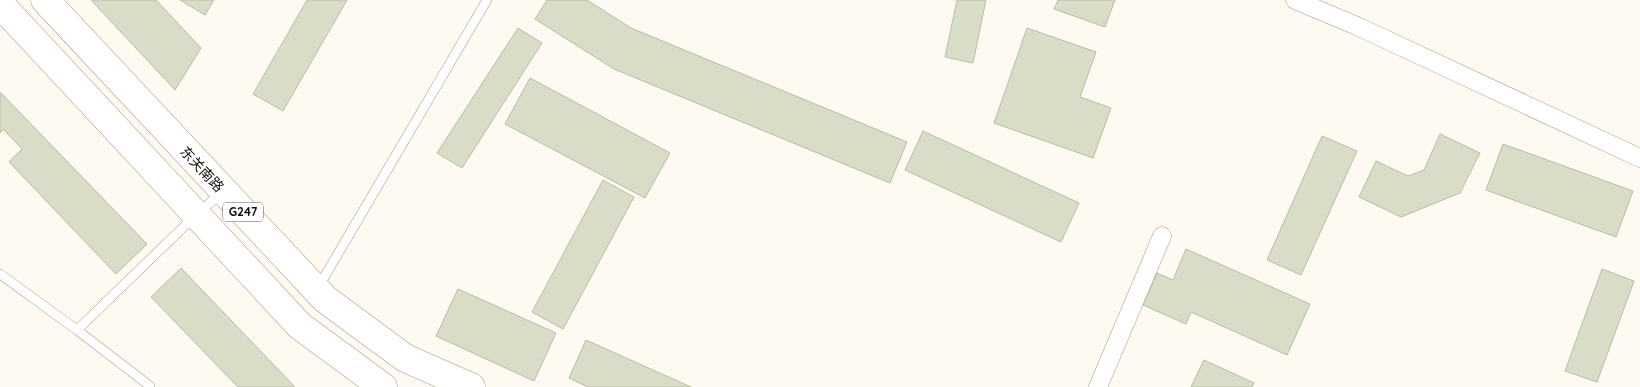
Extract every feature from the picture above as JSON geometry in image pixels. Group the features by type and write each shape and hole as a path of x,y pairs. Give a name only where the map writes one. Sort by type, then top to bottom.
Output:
{"main road":[{"name":"东关南路","path":"45,0 316,291 405,358 471,387"},
{"name":"G247","path":"0,4 300,326 383,387"}],"street":[{"path":"1295,0 1357,26 1640,158"},
{"path":"1098,387 1162,236"}],"lane":[{"path":"316,291 487,0"},
{"path":"77,330 223,191"},
{"path":"0,274 77,330 149,387"}],"building":[{"path":"91,0 156,0 201,48 175,90"},
{"path":"180,0 214,0 205,15"},
{"path":"307,0 347,0 283,111 253,94"},
{"path":"547,0 587,0 631,28 907,142 890,183 614,69 535,19"},
{"path":"957,0 986,0 973,63 945,57"},
{"path":"1058,0 1115,0 1105,27 1054,9"},
{"path":"518,28 542,43 462,168 437,153"},
{"path":"1027,28 1096,52 1080,97 1111,108 1093,158 994,123"},
{"path":"530,78 670,153 645,198 505,124"},
{"path":"0,92 147,244 116,274 9,162 22,149 3,129 0,133"},
{"path":"923,131 1079,203 1061,242 905,170"},
{"path":"1440,134 1480,153 1460,193 1401,217 1359,197 1376,161 1408,176 1424,170"},
{"path":"1322,136 1357,151 1301,275 1267,260"},
{"path":"1503,144 1633,191 1616,237 1486,190"},
{"path":"603,180 634,197 563,329 532,312"},
{"path":"1186,249 1310,304 1287,355 1191,312 1186,324 1143,305 1157,273 1173,280"},
{"path":"181,268 295,387 238,387 151,297"},
{"path":"1602,269 1634,281 1597,382 1565,371"},
{"path":"458,289 556,333 534,381 436,336"},
{"path":"586,340 691,387 588,387 569,378"},
{"path":"1204,360 1254,383 1252,387 1191,387"}]}
